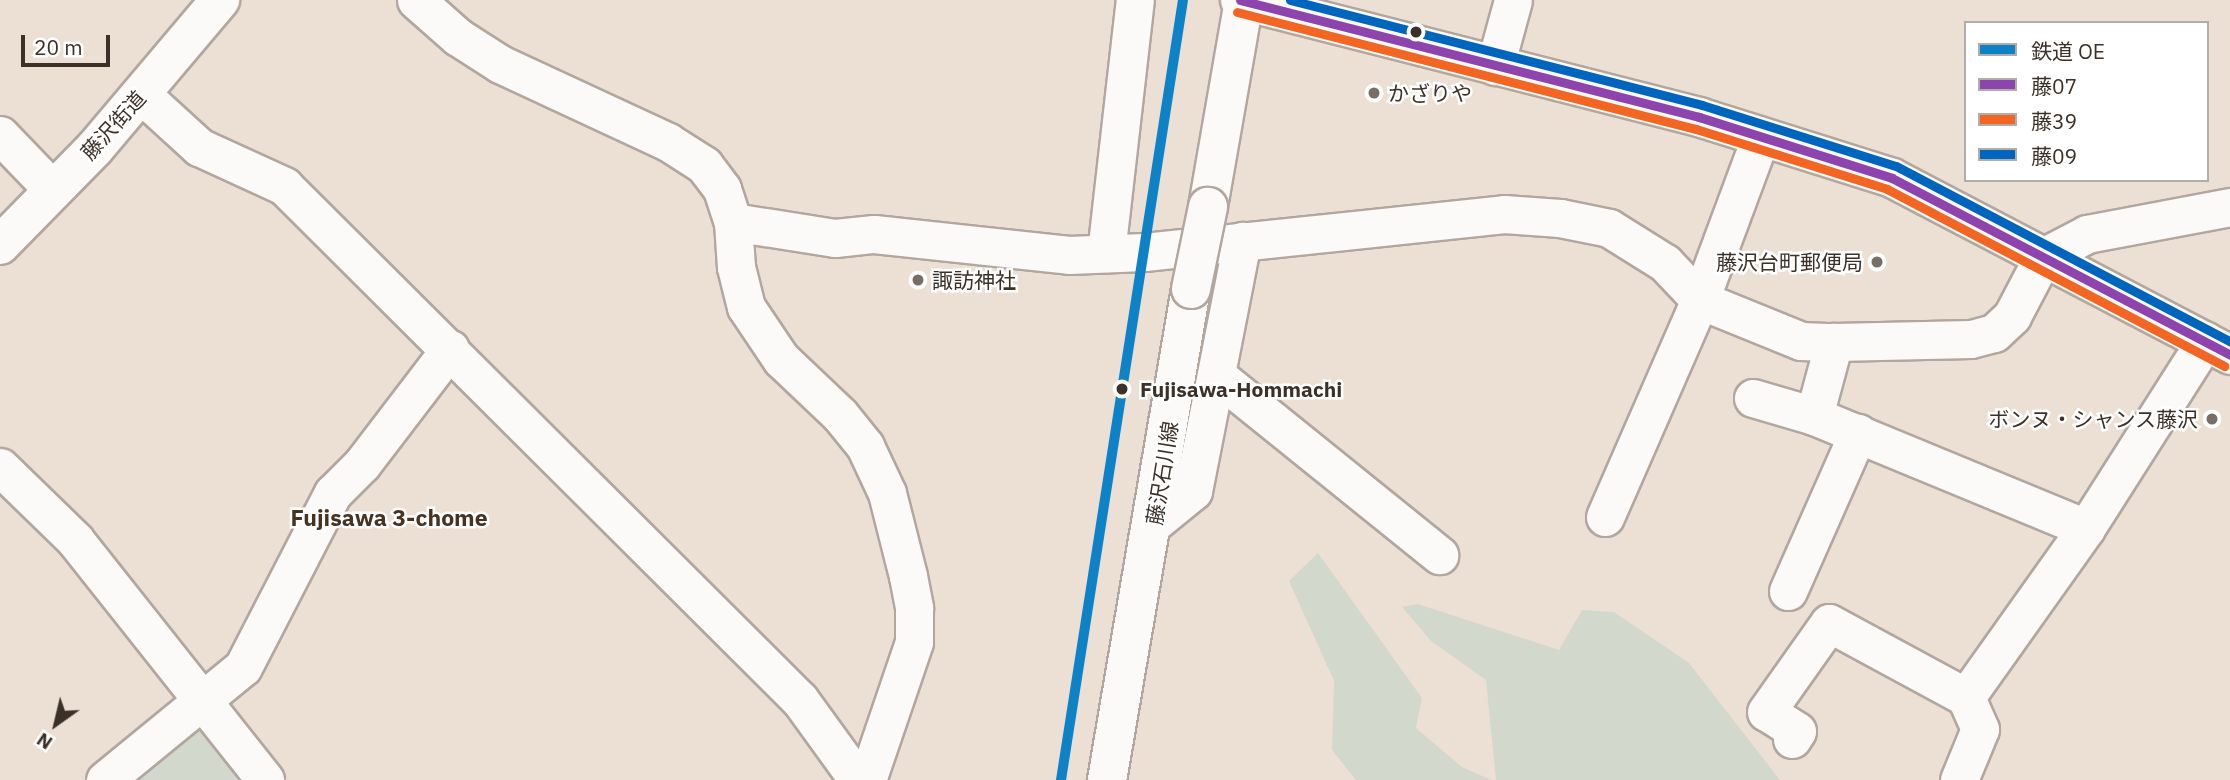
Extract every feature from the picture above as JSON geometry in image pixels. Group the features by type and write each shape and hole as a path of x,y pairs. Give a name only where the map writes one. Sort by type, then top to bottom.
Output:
{"main road":[{"name":"藤沢街道","path":"0,245 141,94 220,0"},
{"path":"1242,1 1760,136 1892,178 2217,348"},
{"name":"藤沢石川線","path":"1107,780 1154,522 1191,289 1208,207 1242,1"}],"street":[{"path":"416,0 458,37 500,64 668,142 704,165 722,189 733,222 736,267 746,307 781,359 840,415 865,446 887,493 908,576 915,608 914,642 867,780"},
{"path":"1106,253 1135,0"},
{"path":"1495,66 1513,0"},
{"path":"141,94 200,147 284,186 800,699 858,780"},
{"path":"0,135 52,190"},
{"path":"1605,517 1700,300 1760,136"},
{"path":"733,222 835,238 874,234 1069,255 1242,242 1504,214 1560,218 1609,228 1665,263 1700,300 1801,341 1834,342 1971,339 1994,333 2012,316 2043,257 2087,234 2230,207"},
{"path":"1154,522 1193,491 1242,242"},
{"path":"1814,416 1834,342"},
{"path":"1966,697 2217,348"},
{"path":"105,780 250,658 333,493 362,464 450,349"},
{"path":"1216,375 1439,555"},
{"path":"1753,398 1814,416 1858,433 2086,528"},
{"path":"1788,591 1858,433"},
{"path":"0,467 75,540 265,780"},
{"path":"1792,739 1797,731 1766,712 1829,623 1966,697 1980,729 1959,780"}],"shaded area":[{"path":"1318,553 1422,698 1416,728 1462,767 1491,780 1356,780 1332,750 1334,681 1289,581"},
{"path":"1418,604 1559,650 1582,610 1614,612 1689,663 1780,780 1496,780 1486,680 1431,641 1402,607"},
{"path":"201,723 245,780 130,780"}],"rail line":[{"name":"OE","path":"1061,780 1183,0"}],"transit line":[{"name":"藤07","path":"1240,0 1699,117 1892,178 2230,355"},
{"name":"藤09","path":"1290,0 1702,105 1896,166 2230,341"},
{"name":"藤39","path":"1237,12 1696,129 1887,189 2224,366"}],"place":[{"name":"かざりや","path":"1374,93"},
{"name":"藤沢台町郵便局","path":"1877,262"},
{"name":"諏訪神社","path":"918,280"},
{"name":"Fujisawa-Hommachi","path":"1122,389"},
{"name":"ボンヌ・シャンス藤沢","path":"2212,419"}],"district":[{"name":"Fujisawa 3-chome","path":"389,517"}]}
